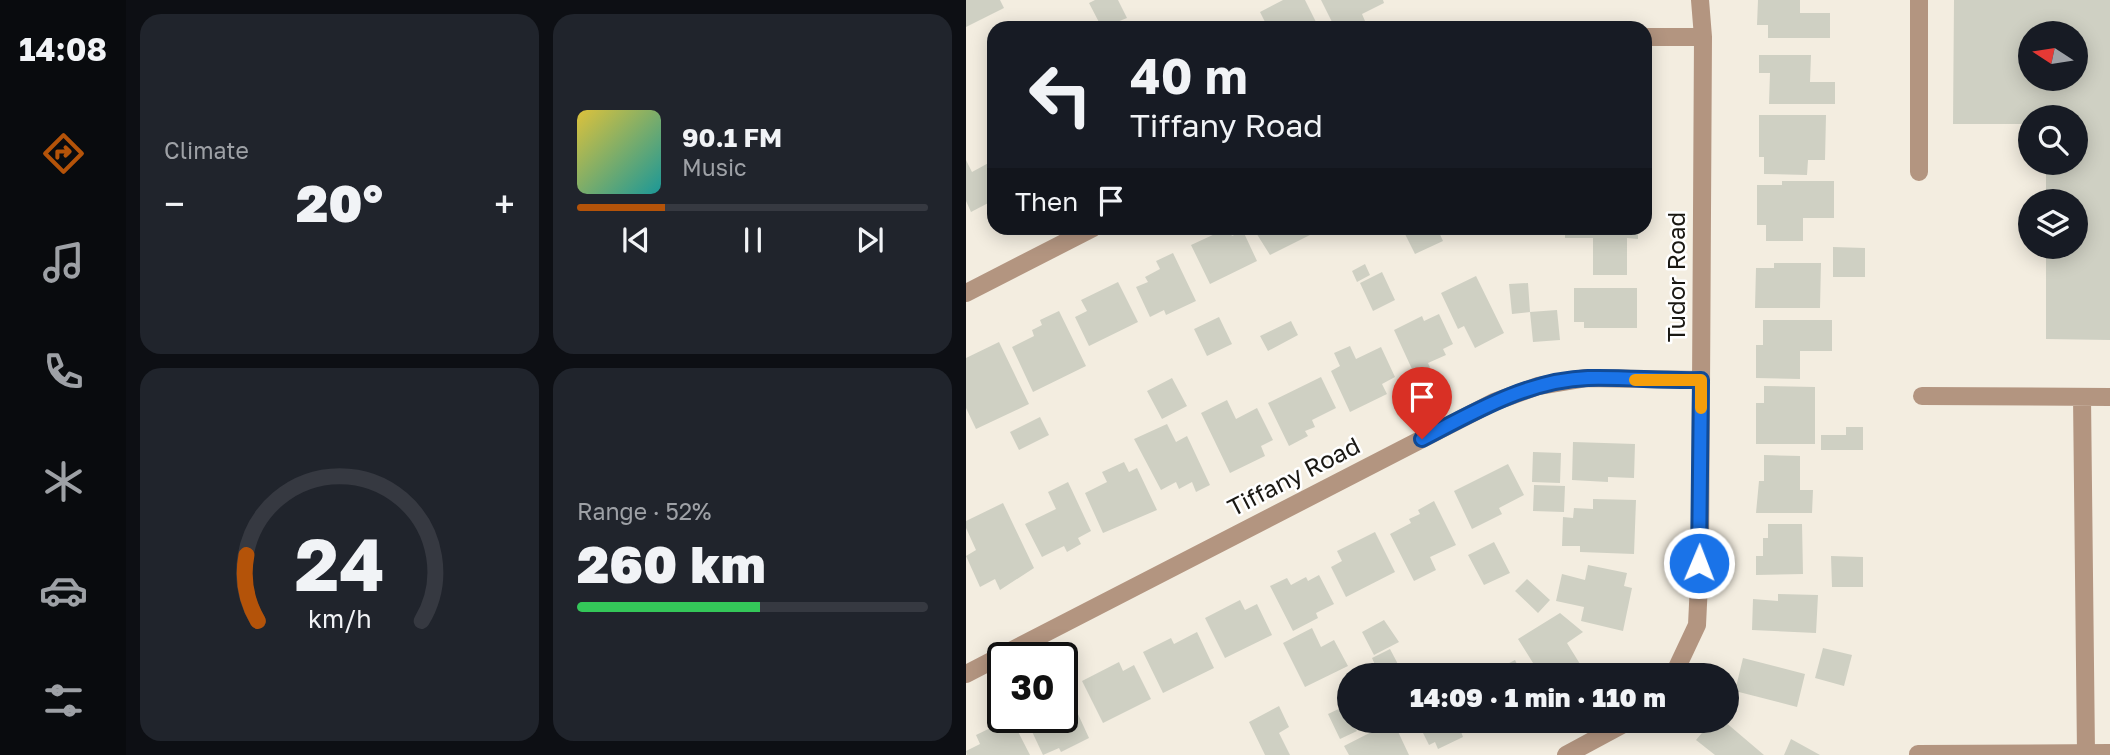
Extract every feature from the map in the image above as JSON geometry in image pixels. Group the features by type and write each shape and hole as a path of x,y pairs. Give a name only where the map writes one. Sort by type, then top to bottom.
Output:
{"street":[{"name":"Tudor Road","path":"1679,663 1697,625 1703,37 1700,0"},
{"path":"1919,0 1919,172"},
{"path":"1652,37 1703,37"},
{"path":"966,293 1079,235"},
{"name":"Tiffany Road","path":"966,674 1494,402 1538,386 1586,378 1701,380"},
{"path":"1922,396 2110,397"},
{"path":"2082,397 2086,753"},
{"path":"1566,755 1607,733"},
{"path":"1917,754 2110,752"}],"building":[{"path":"966,0 1000,0 1004,8 966,27"},
{"path":"1095,0 1118,0 1127,18 1120,21 1098,21 1089,3"},
{"path":"1283,0 1305,0 1316,21 1264,21 1260,12"},
{"path":"1321,0 1383,0 1384,3 1362,14 1365,21 1332,21"},
{"path":"1758,0 1800,0 1800,13 1830,13 1830,38 1768,38 1768,25 1757,25"},
{"path":"1954,0 2110,0 2110,340 2046,339 2046,259 2088,259 2088,189 2046,189 2046,175 2088,175 2088,105 2018,105 2018,124 1953,124"},
{"path":"1759,55 1811,55 1810,82 1835,82 1835,104 1769,104 1770,73 1759,73"},
{"path":"1759,115 1826,115 1825,160 1808,160 1807,175 1764,174 1764,157 1759,157"},
{"path":"966,160 972,172 987,164 987,204 971,212 966,201"},
{"path":"1782,181 1834,181 1834,218 1803,218 1803,241 1766,241 1766,225 1757,225 1757,185 1782,185"},
{"path":"1213,235 1245,235 1257,261 1210,284 1191,245"},
{"path":"1257,235 1310,235 1270,255"},
{"path":"1406,235 1440,235 1443,241 1415,254"},
{"path":"1565,235 1638,235 1638,239 1627,238 1627,275 1593,275 1593,238 1565,238"},
{"path":"1833,247 1865,248 1865,277 1833,277"},
{"path":"1173,253 1196,301 1166,315 1164,310 1150,317 1136,287 1148,282 1145,277 1160,269 1156,261"},
{"path":"1774,263 1821,263 1820,308 1755,308 1756,268 1774,268"},
{"path":"1365,264 1370,275 1357,282 1352,271"},
{"path":"1382,272 1395,300 1373,311 1360,283"},
{"path":"1476,276 1504,333 1475,348 1464,326 1458,329 1441,293"},
{"path":"1118,282 1138,322 1089,346 1075,317 1087,311 1081,300"},
{"path":"1528,283 1530,312 1512,314 1509,284"},
{"path":"1574,288 1637,288 1637,328 1584,328 1584,322 1574,322"},
{"path":"1557,310 1560,340 1533,342 1530,312"},
{"path":"1059,311 1086,366 1033,392 1012,347 1034,336 1032,330 1042,325 1040,320"},
{"path":"1439,314 1453,344 1443,349 1446,355 1428,363 1432,372 1417,380 1394,330 1422,316 1424,321"},
{"path":"1219,317 1232,344 1207,356 1194,329"},
{"path":"1763,320 1832,320 1832,351 1800,351 1800,379 1756,378 1756,345 1763,345"},
{"path":"1291,321 1298,335 1268,351 1260,336"},
{"path":"999,342 1029,404 976,429 966,408 966,358"},
{"path":"1350,346 1356,359 1381,347 1395,377 1382,384 1387,394 1350,412 1331,371 1340,366 1334,353"},
{"path":"1321,377 1336,408 1312,420 1315,427 1305,431 1308,436 1289,446 1268,403"},
{"path":"1172,378 1187,406 1162,419 1147,391"},
{"path":"1764,386 1815,387 1815,444 1756,444 1756,403 1764,403"},
{"path":"1227,400 1236,419 1257,408 1273,440 1261,446 1265,456 1230,473 1201,413"},
{"path":"1040,417 1049,435 1019,450 1010,432"},
{"path":"1167,424 1176,442 1187,436 1210,485 1196,492 1192,482 1179,489 1176,482 1161,490 1134,439"},
{"path":"1846,427 1863,427 1863,450 1821,450 1821,435 1846,435"},
{"path":"1573,442 1635,444 1634,478 1608,477 1608,482 1572,480"},
{"path":"1533,452 1561,453 1560,483 1532,482"},
{"path":"1764,455 1800,456 1800,490 1813,490 1812,513 1756,513 1759,481 1764,481"},
{"path":"1124,462 1129,472 1137,468 1157,510 1103,533 1085,493 1107,482 1102,472"},
{"path":"1508,464 1524,495 1499,508 1502,514 1472,529 1454,491"},
{"path":"1068,482 1091,531 1078,538 1081,544 1067,552 1064,546 1042,557 1025,524 1056,509 1048,492"},
{"path":"1534,485 1565,486 1564,512 1533,511"},
{"path":"1593,499 1636,500 1634,554 1580,552 1580,546 1562,546 1563,517 1573,518 1574,508 1593,509"},
{"path":"1434,501 1456,545 1430,557 1436,570 1414,581 1390,534 1411,523 1409,519 1420,514 1418,510"},
{"path":"1003,503 1034,568 1000,590 995,579 980,587 966,556 976,550 966,528 966,521"},
{"path":"1768,524 1802,524 1803,574 1756,575 1756,556 1763,556 1763,538 1768,538"},
{"path":"1375,532 1395,572 1346,597 1331,567 1342,561 1337,551"},
{"path":"1494,542 1510,573 1484,585 1468,555"},
{"path":"1831,556 1863,557 1863,587 1832,587"},
{"path":"1588,565 1627,573 1624,586 1632,588 1623,631 1581,621 1584,607 1556,601 1562,574 1585,580"},
{"path":"1319,575 1334,604 1316,613 1318,618 1293,631 1270,586 1287,578 1291,585 1306,577 1308,581"},
{"path":"1527,579 1550,600 1538,613 1515,591"},
{"path":"1778,594 1818,595 1816,633 1752,630 1753,599 1778,601"},
{"path":"1240,600 1245,610 1257,604 1272,635 1225,658 1205,618"},
{"path":"1560,613 1583,632 1567,643 1579,663 1533,663 1518,639"},
{"path":"1384,620 1399,642 1374,655 1362,632"},
{"path":"1312,628 1321,647 1334,640 1346,663 1337,663 1337,671 1305,687 1283,643"},
{"path":"1197,632 1214,668 1163,693 1143,652 1171,638 1174,644"},
{"path":"1823,648 1852,655 1844,686 1815,678"},
{"path":"1390,649 1397,663 1374,663 1372,658"},
{"path":"1743,658 1805,674 1797,707 1739,692"},
{"path":"1119,662 1123,671 1134,665 1151,699 1103,723 1082,681"},
{"path":"1279,706 1289,727 1279,733 1290,755 1265,755 1249,722"},
{"path":"1337,710 1337,733 1328,714"},
{"path":"1078,714 1089,738 1061,752 1059,748 1043,755 1033,733 1078,733"},
{"path":"987,730 987,733 1019,733 1030,755 967,755 966,751 980,744 976,735"},
{"path":"1337,733 1353,733 1340,739"},
{"path":"1369,733 1399,733 1409,755 1349,755 1344,746"},
{"path":"1423,733 1462,733 1463,737 1438,749 1435,742 1429,745"},
{"path":"1702,733 1738,733 1764,755 1715,755 1696,740"},
{"path":"1791,739 1820,755 1784,755"}],"slow traffic":[{"path":"1635,380 1701,380 1701,408"}],"route":[{"path":"1422,439 1494,402 1538,386 1586,378 1701,380 1699,563"}]}
